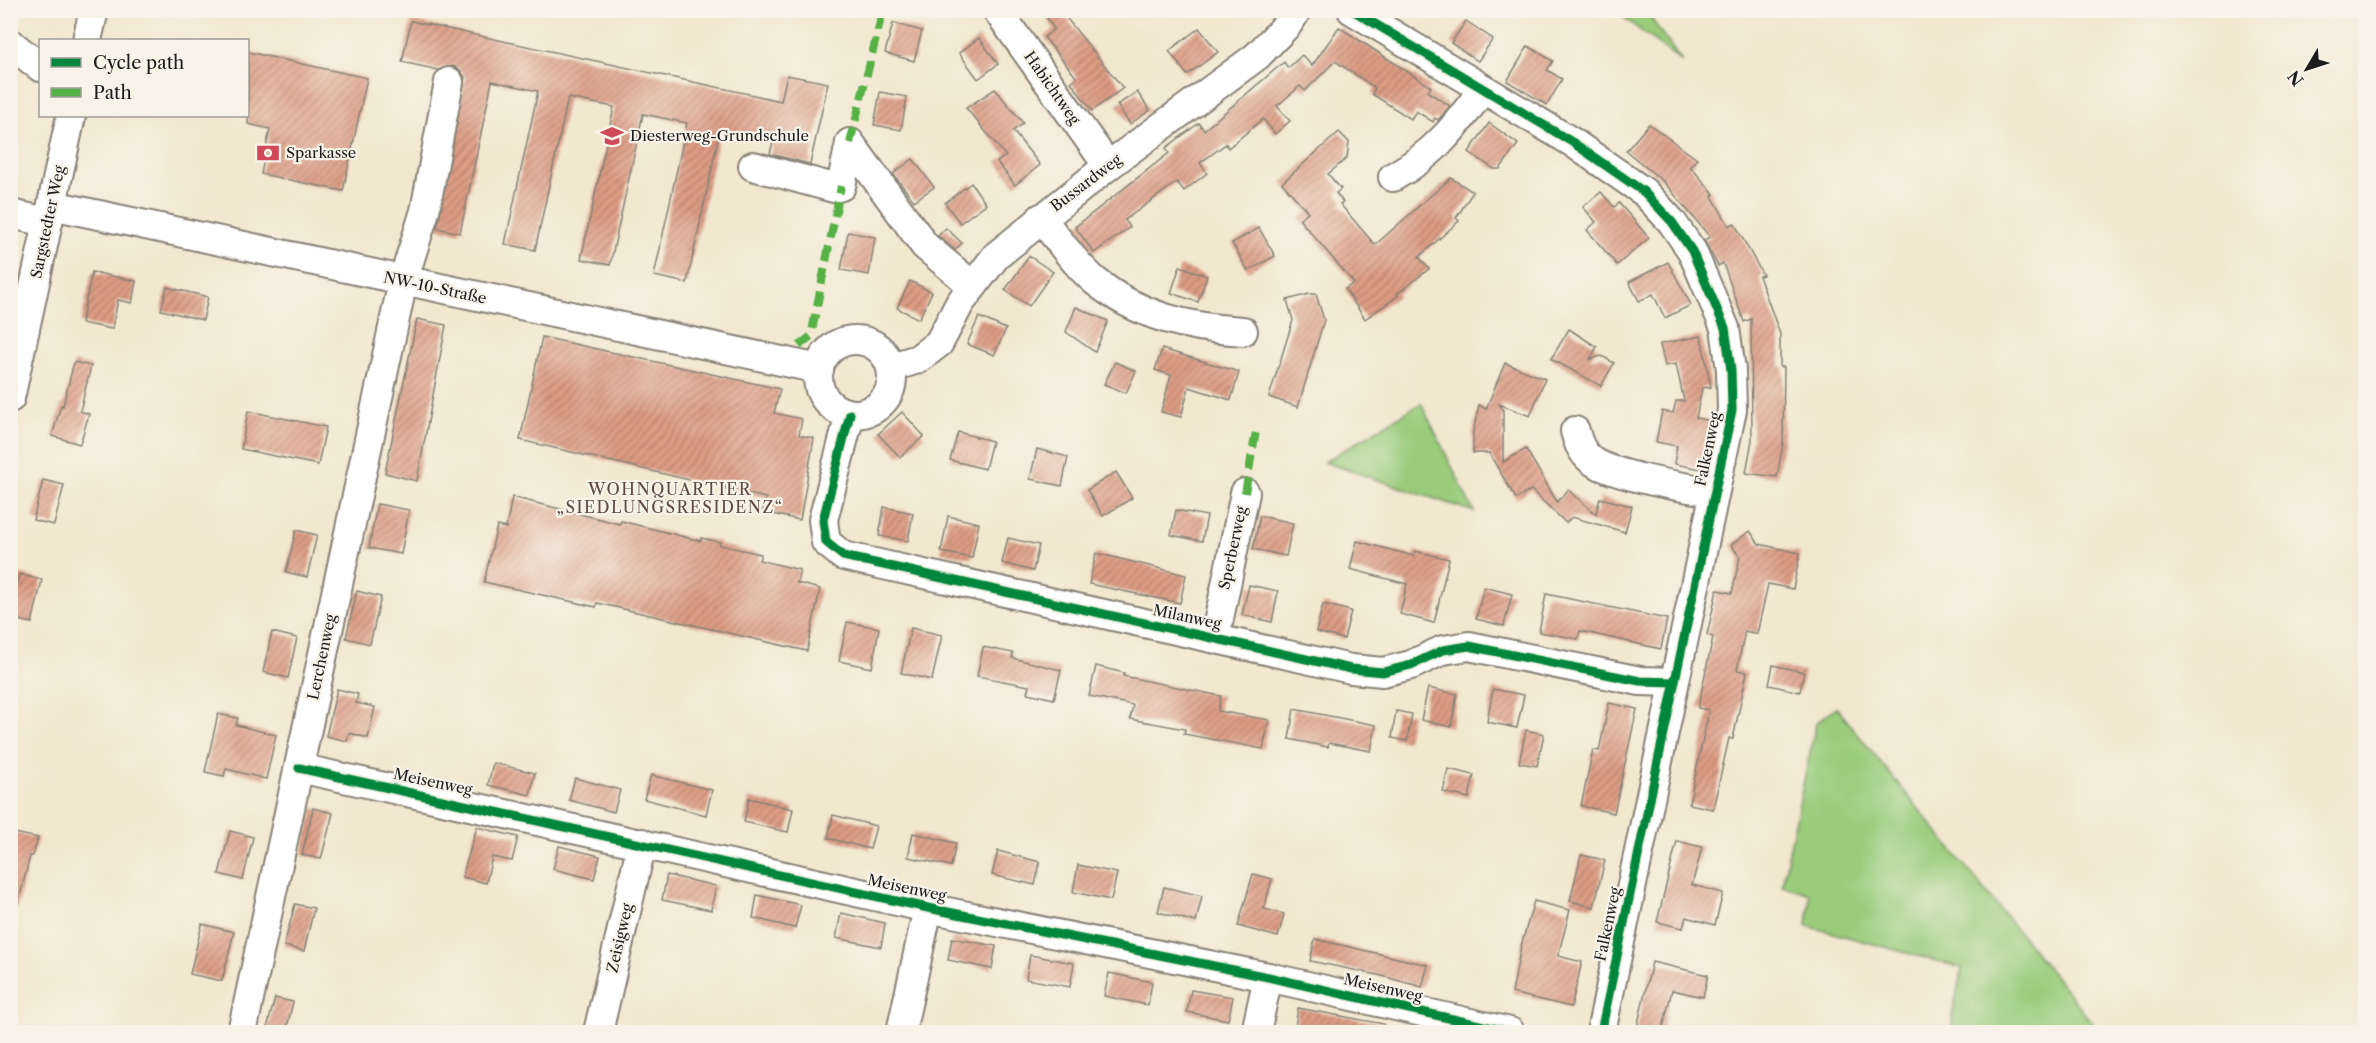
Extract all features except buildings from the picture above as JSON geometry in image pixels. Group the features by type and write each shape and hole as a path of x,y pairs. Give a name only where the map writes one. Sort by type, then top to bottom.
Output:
{"street":[{"path":"87,39 94,10"},
{"name":"Habichtweg","path":"997,10 1108,166"},
{"name":"Bussardweg","path":"892,367 918,359 939,343 960,303 996,255 1108,166 1257,56 1288,24 1297,10"},
{"name":"Falkenweg","path":"1352,10 1572,142 1644,192 1672,222 1692,251 1725,328 1731,370 1732,410 1601,1032"},
{"path":"10,43 39,66"},
{"name":"Lerchenweg","path":"242,1032 403,281 425,211 449,82"},
{"path":"1393,177 1444,141 1482,90"},
{"name":"Sargstedter Weg","path":"10,398 71,117"},
{"path":"753,166 834,188 841,186 850,143 925,246 973,286"},
{"name":"NW-10-Straße","path":"10,214 50,213 403,281 819,369"},
{"path":"1041,218 1095,281 1146,312 1209,329 1242,331"},
{"path":"855,339 871,342 884,352 892,367 892,382 888,396 878,407 865,413 850,414 836,408 825,398 819,384 819,369 826,354 838,343 855,339"},
{"name":"Milanweg","path":"850,414 824,519 826,542 843,556 1351,669 1383,672 1412,664 1443,650 1469,646 1640,681 1674,682"},
{"path":"1575,431 1580,447 1591,461 1627,474 1714,492"},
{"name":"Sperberweg","path":"1215,638 1245,493"},
{"name":"Meisenweg","path":"299,768 927,908 1268,977 1510,1032"},
{"name":"Zeisigweg","path":"598,1032 642,843"},
{"path":"901,1032 927,908"},
{"path":"1256,1032 1268,977"}],"green space":[{"path":"1615,11 1646,11 1682,62"},
{"path":"1421,403 1474,512 1324,462"},
{"path":"1836,707 2100,1032 1952,1032 1952,1017 1962,968 1807,926 1810,894 1782,885 1816,723"}],"marked path":[{"path":"850,143 883,10"},
{"path":"799,346 811,336 841,186"},
{"path":"1245,493 1256,431"}],"cycle path":[{"path":"1352,10 1572,142 1644,192 1672,222 1692,251 1725,328 1731,370 1732,410 1601,1032"},
{"path":"850,414 823,520 826,542 843,556 1351,669 1383,672 1411,665 1443,650 1469,646 1640,681 1674,682"},
{"path":"299,768 928,908 1268,977 1510,1032"}],"place":[{"name":"Diesterweg-Grundschule","path":"612,136"},
{"name":"Sparkasse","path":"268,153"}],"district":[{"name":"WOHNQUARTIER „SIEDLUNGSRESIDENZ“","path":"670,498"}]}
